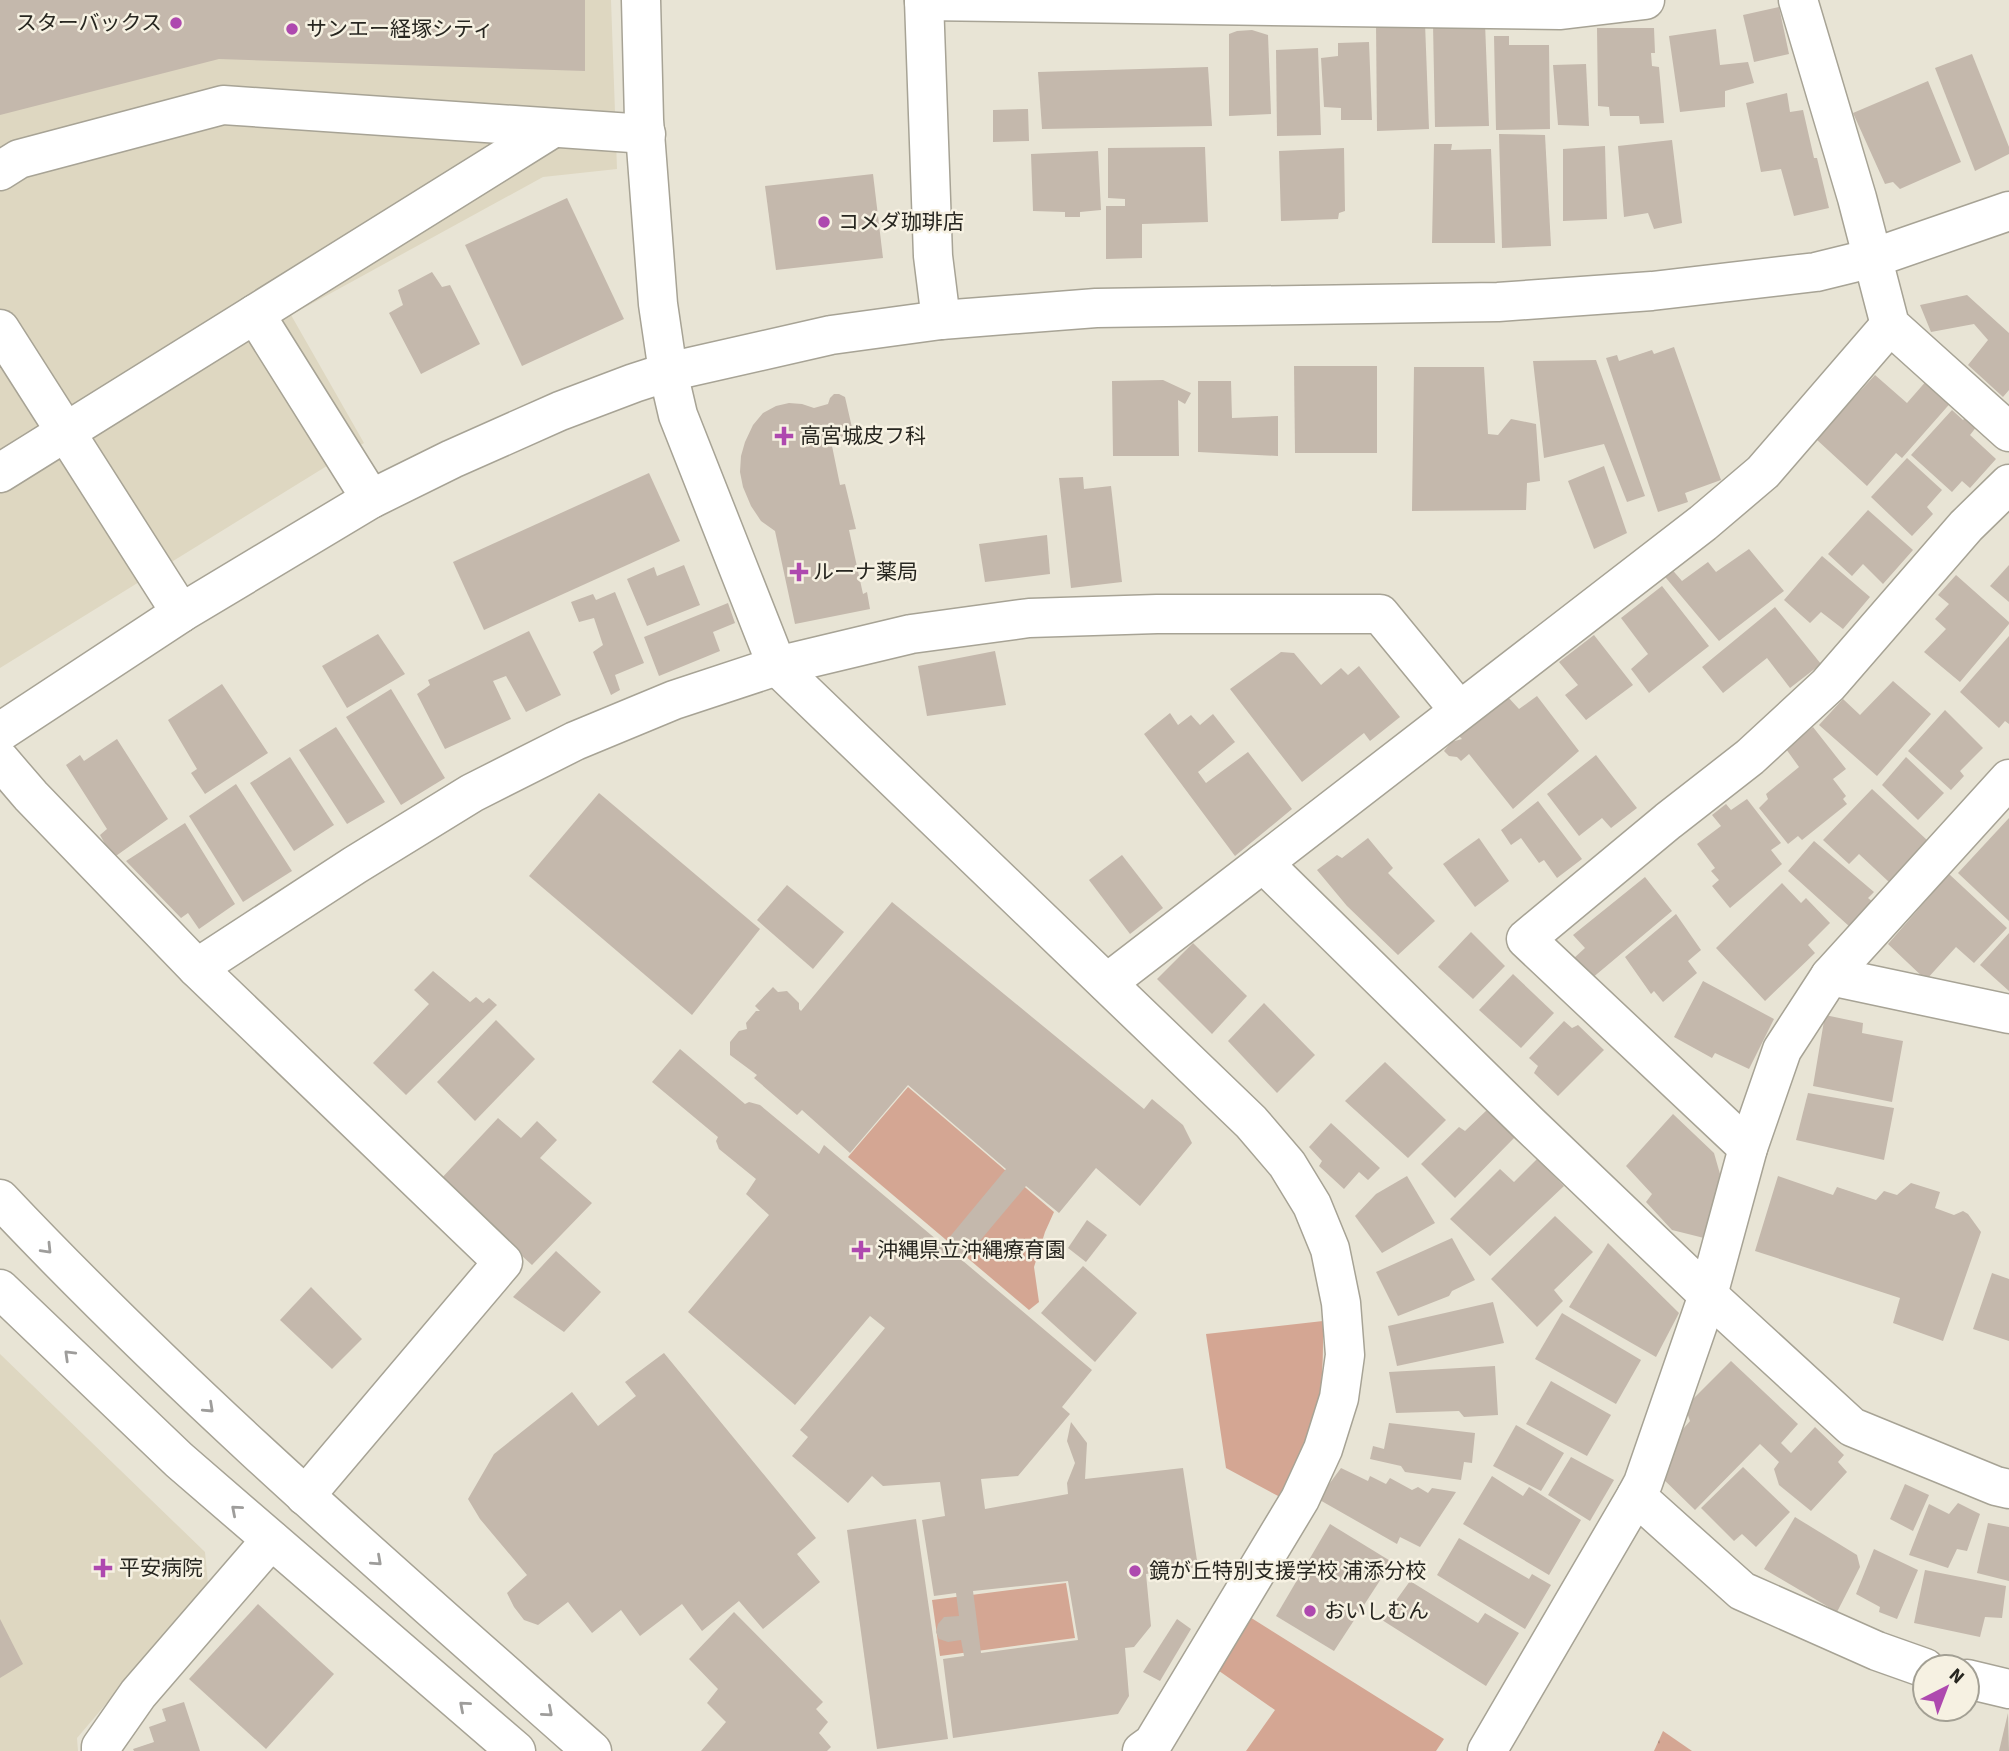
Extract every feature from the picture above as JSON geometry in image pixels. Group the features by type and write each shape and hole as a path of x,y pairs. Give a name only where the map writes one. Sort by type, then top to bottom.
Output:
{"street":[{"path":"641,0 646,134 658,304 668,372 678,415 777,666 1251,1122 1287,1164 1312,1205 1330,1249 1342,1303 1345,1355 1339,1398 1323,1448 1300,1499 1153,1742 1142,1751"},
{"path":"941,320 933,256 924,1 1561,10 1645,0"},
{"path":"1798,0 1873,258 1890,326 2009,432"},
{"path":"0,171 19,159 223,105 646,134"},
{"path":"0,472 553,128"},
{"path":"0,732 181,613 371,499 560,411 668,372 831,335 941,320 1096,308 1484,302 1652,291 1816,272 1873,258 2009,211"},
{"path":"255,314 371,499"},
{"path":"1107,983 1703,523 1763,471 1890,326"},
{"path":"0,329 181,613"},
{"path":"1748,1148 1527,939 1668,821 1750,757 1828,685 1966,526 2009,484"},
{"path":"197,968 472,793 575,741 674,700 777,666 911,634 1028,618 1157,614 1380,614 1459,710"},
{"path":"0,760 197,968 503,1262 305,1496"},
{"path":"1488,1751 1643,1483 1709,1295 1748,1148 1782,1050 1830,976 2009,779"},
{"path":"1263,863 1529,1124 1852,1427 2009,1489"},
{"path":"1830,976 2009,1014"},
{"path":"0,1199 211,1411 592,1751"},
{"path":"0,1289 179,1460 516,1751"},
{"path":"1636,1496 1742,1591 1877,1651 1911,1663"},
{"path":"101,1751 101,1747 138,1694 271,1540"},
{"path":"1981,1682 2009,1689"}],"shaded area":[{"path":"0,0 611,0 617,169 543,177 291,315 364,443 0,668"},
{"name":"平安病院","path":"0,1354 205,1552 208,1584 77,1738 78,1751 0,1751"}],"green space":[{"path":"908,1087 1054,1212 1034,1267 1039,1302 1029,1310 848,1157"},
{"path":"1323,1321 1322,1378 1315,1420 1280,1497 1226,1468 1206,1334"},
{"path":"1066,1583 1075,1638 940,1656 932,1600"},
{"path":"1245,1614 1444,1739 1436,1751 1246,1751 1275,1710 1212,1666"},
{"path":"1663,1731 1692,1751 1654,1751"}],"building":[{"name":"サンエー経塚シティ","path":"0,0 585,0 585,71 219,59 0,115"},
{"path":"1779,7 1789,54 1754,62 1743,15"},
{"path":"1376,23 1425,23 1429,129 1377,131"},
{"path":"1485,23 1489,126 1435,127 1433,24"},
{"path":"1597,28 1654,28 1655,53 1651,53 1652,66 1659,67 1664,123 1640,124 1639,116 1610,116 1609,107 1598,106"},
{"path":"1716,29 1720,65 1748,62 1754,83 1725,91 1725,107 1680,112 1669,36"},
{"path":"1252,30 1268,35 1271,114 1229,116 1229,34"},
{"path":"1494,36 1509,36 1509,45 1549,45 1550,129 1496,130"},
{"path":"1369,42 1372,120 1341,120 1341,108 1324,107 1321,58 1338,56 1338,43"},
{"path":"1318,48 1321,135 1277,136 1276,50"},
{"path":"1972,54 2009,147 2009,154 1975,171 1935,68"},
{"path":"1586,64 1589,126 1558,125 1553,65"},
{"path":"1208,67 1212,126 1042,129 1038,72"},
{"path":"1928,81 1961,162 1900,189 1893,182 1885,184 1853,113"},
{"path":"1787,93 1790,112 1803,110 1829,208 1794,216 1781,169 1761,172 1746,103"},
{"path":"1028,109 1029,141 993,142 993,110"},
{"path":"1499,134 1545,135 1551,246 1502,248"},
{"path":"1672,140 1682,223 1654,229 1648,213 1624,217 1618,146"},
{"path":"1434,144 1452,144 1451,150 1491,149 1495,243 1432,243"},
{"path":"1605,146 1607,219 1563,221 1563,149"},
{"path":"1205,147 1208,222 1142,224 1142,258 1106,259 1106,206 1125,206 1125,199 1108,198 1108,148"},
{"path":"1344,148 1345,211 1339,213 1338,219 1281,221 1279,151"},
{"path":"1098,151 1101,210 1080,212 1080,217 1065,217 1065,212 1033,211 1031,154"},
{"name":"コメダ珈琲店","path":"873,174 883,258 776,270 765,186"},
{"path":"567,198 624,319 522,366 465,245"},
{"path":"432,272 442,287 450,285 480,344 421,374 389,313 403,305 398,290"},
{"path":"1967,295 2009,333 2009,390 2003,397 1968,365 1988,340 1974,324 1931,332 1920,305"},
{"path":"1674,347 1721,480 1685,493 1688,502 1658,512 1606,358 1617,355 1619,361 1652,350 1654,354"},
{"path":"1596,360 1645,496 1627,502 1604,444 1544,458 1533,361"},
{"path":"1294,366 1377,366 1377,453 1295,453"},
{"path":"1414,367 1484,367 1488,434 1498,435 1511,419 1536,424 1540,481 1527,483 1526,510 1412,511"},
{"path":"1875,375 1907,403 1928,379 1954,399 1902,458 1896,453 1867,486 1816,439"},
{"path":"1163,380 1191,393 1185,404 1178,400 1179,456 1113,456 1112,381"},
{"path":"1198,381 1231,381 1232,418 1278,416 1278,456 1198,452"},
{"path":"834,394 845,397 853,432 831,441 840,485 845,484 856,529 849,530 863,594 867,592 870,609 795,624 775,531 761,521 751,506 740,472 741,456 753,425 763,413 789,403 814,408 828,404"},
{"path":"1952,410 1963,420 1966,417 1977,426 1970,435 1996,459 1970,488 1962,481 1952,492 1911,455"},
{"path":"1907,458 1942,490 1927,507 1933,514 1912,536 1871,497"},
{"path":"1604,466 1627,533 1594,549 1568,481"},
{"path":"649,473 680,541 484,630 453,562"},
{"path":"1083,477 1084,489 1111,486 1122,582 1071,588 1059,478"},
{"path":"1868,510 1913,550 1883,584 1863,564 1852,576 1828,554"},
{"path":"1047,535 1050,574 985,582 979,544"},
{"path":"1749,549 1784,591 1719,641 1661,572 1669,566 1682,581 1708,562 1716,572"},
{"path":"1822,556 1870,597 1843,629 1821,612 1810,623 1784,600"},
{"path":"684,565 700,605 647,626 627,579 654,567 657,576"},
{"path":"2009,565 2009,602 1990,586"},
{"path":"1956,575 2009,622 1960,682 1924,652 1946,629 1935,619 1949,604 1938,595"},
{"path":"1662,586 1709,646 1649,693 1631,669 1648,654 1621,618"},
{"path":"615,592 644,663 615,675 620,690 611,695 593,652 603,645 594,618 579,622 571,602 593,594 596,600"},
{"path":"728,603 735,623 713,632 720,651 659,676 644,637"},
{"path":"1775,607 1821,664 1790,688 1767,658 1723,693 1702,667"},
{"path":"529,631 561,695 526,712 506,676 493,681 511,719 445,749 417,694 430,685 428,680"},
{"path":"378,634 405,674 347,708 322,666"},
{"path":"1594,635 1633,685 1586,720 1565,695 1578,685 1559,662"},
{"path":"2009,636 2009,724 2005,721 1999,728 1960,692"},
{"path":"995,651 1006,705 927,716 918,666"},
{"path":"1281,652 1294,653 1321,685 1341,668 1348,675 1359,666 1400,717 1370,741 1364,733 1302,782 1230,689"},
{"path":"1893,681 1931,714 1877,776 1819,725 1843,699 1860,715"},
{"path":"222,684 268,753 205,794 191,773 197,769 168,720"},
{"path":"391,689 445,778 401,805 346,717"},
{"path":"1507,696 1519,709 1537,696 1579,751 1513,809 1469,754 1461,761 1444,751 1451,742 1462,739 1458,735"},
{"path":"1945,710 1983,748 1960,771 1964,776 1951,790 1908,751"},
{"path":"1170,713 1178,725 1191,715 1200,725 1213,714 1235,742 1198,772 1206,783 1248,752 1292,809 1235,856 1144,734"},
{"path":"336,727 385,802 347,824 299,750"},
{"path":"1813,727 1846,769 1833,779 1846,796 1843,799 1847,804 1802,840 1798,836 1788,844 1759,808 1768,799 1766,794 1799,767 1786,749"},
{"path":"117,739 168,819 113,858 100,835 107,829 66,765 80,755 84,761"},
{"path":"1596,755 1637,808 1611,828 1602,818 1579,836 1547,794"},
{"path":"290,757 334,825 294,851 250,783"},
{"path":"1906,757 1944,793 1918,820 1882,785"},
{"path":"236,784 292,871 243,902 189,816"},
{"path":"1872,789 1927,840 1889,882 1859,854 1849,864 1823,840"},
{"path":"599,793 760,929 692,1015 529,876"},
{"path":"1747,799 1781,843 1771,850 1782,864 1730,908 1712,886 1719,880 1711,871 1715,868 1697,844 1721,826 1712,815 1726,804 1731,810"},
{"path":"1538,801 1582,859 1557,878 1544,860 1539,863 1521,838 1511,845 1501,830"},
{"path":"2009,818 2009,921 1958,873"},
{"path":"185,823 235,904 199,929 188,913 181,918 126,861"},
{"path":"1368,838 1393,868 1388,873 1435,921 1398,955 1347,906 1317,870 1337,855 1342,858"},
{"path":"1479,838 1509,881 1475,907 1443,864"},
{"path":"1814,841 1874,892 1868,898 1873,902 1850,927 1788,871"},
{"path":"1122,855 1163,908 1130,934 1089,880"},
{"path":"1949,874 2007,928 1974,963 1956,947 1926,980 1888,944"},
{"path":"1645,877 1672,911 1591,979 1573,959 1585,948 1573,935"},
{"path":"1782,883 1801,903 1806,898 1830,923 1808,945 1815,953 1765,1001 1716,948"},
{"path":"787,885 844,932 813,969 757,920"},
{"path":"892,902 1144,1109 1152,1099 1183,1125 1192,1143 1140,1206 1096,1168 1059,1213 1026,1186 963,1261 1092,1370 1062,1407 1070,1414 1018,1476 981,1479 985,1509 1068,1494 1067,1483 1075,1463 1067,1441 1071,1422 1087,1443 1085,1479 1183,1468 1198,1567 1146,1574 1151,1626 1134,1647 1125,1648 1129,1696 1118,1714 953,1738 943,1659 964,1656 961,1640 948,1642 939,1639 936,1632 944,1617 959,1616 956,1593 934,1596 922,1520 945,1516 940,1482 883,1486 872,1476 848,1503 792,1456 808,1437 800,1430 885,1328 870,1316 795,1405 688,1312 769,1215 746,1194 756,1179 719,1149 716,1141 718,1137 652,1082 680,1049 745,1104 749,1102 760,1105 819,1154 824,1145 943,1245 1006,1169 908,1085 850,1153 802,1110 797,1115 754,1078 757,1075 730,1055 730,1042 739,1031 747,1029 746,1023 756,1011 760,1011 755,1006 773,987 778,992 787,991 799,1003 801,1011","holes":["1068,1581 1078,1640 981,1653 973,1591"]},
{"path":"1676,914 1701,950 1688,961 1697,973 1663,1002 1654,991 1651,994 1625,957"},
{"path":"1471,932 1505,966 1473,999 1438,967"},
{"path":"2009,933 2009,991 1980,965"},
{"path":"1193,943 1247,996 1212,1034 1157,979"},
{"path":"433,971 470,1002 476,997 483,1003 489,998 497,1005 406,1095 373,1063 429,1004 414,990"},
{"path":"1513,974 1554,1013 1521,1048 1479,1010"},
{"path":"1703,981 1774,1019 1749,1069 1715,1053 1712,1058 1674,1037"},
{"path":"1264,1003 1315,1055 1277,1093 1228,1041"},
{"path":"1825,1015 1863,1023 1862,1033 1903,1041 1892,1102 1813,1086"},
{"path":"496,1020 535,1059 475,1121 437,1082"},
{"path":"1564,1021 1572,1028 1578,1025 1604,1050 1558,1096 1534,1073 1538,1066 1529,1058"},
{"path":"1385,1062 1446,1120 1408,1158 1345,1101"},
{"path":"1808,1093 1894,1108 1884,1160 1796,1140"},
{"path":"1488,1109 1515,1137 1455,1198 1421,1164 1459,1127 1465,1131"},
{"path":"1673,1114 1714,1153 1720,1174 1704,1238 1672,1230 1646,1202 1652,1194 1626,1166"},
{"path":"498,1118 521,1138 537,1121 557,1140 540,1158 592,1203 532,1265 439,1181"},
{"path":"1331,1123 1380,1168 1368,1180 1359,1172 1344,1189 1319,1166 1322,1161 1309,1147"},
{"path":"1537,1159 1564,1186 1490,1256 1450,1219 1500,1169 1514,1182"},
{"path":"1407,1176 1435,1223 1382,1253 1355,1216 1376,1194"},
{"path":"1778,1176 1833,1195 1837,1187 1876,1200 1884,1191 1897,1195 1911,1183 1940,1192 1935,1208 1954,1215 1963,1211 1968,1214 1981,1232 1943,1341 1893,1323 1900,1298 1755,1251"},
{"path":"1555,1216 1593,1252 1554,1290 1563,1301 1537,1327 1491,1279"},
{"path":"1087,1220 1107,1235 1086,1262 1068,1248"},
{"path":"1452,1238 1475,1280 1452,1291 1449,1296 1398,1316 1376,1272"},
{"path":"1608,1243 1679,1313 1656,1357 1569,1307"},
{"path":"556,1251 601,1292 564,1332 513,1297"},
{"path":"1083,1266 1137,1313 1095,1362 1041,1313"},
{"path":"1992,1273 2009,1279 2009,1341 1973,1329"},
{"path":"311,1287 362,1339 332,1369 280,1320"},
{"path":"1493,1302 1504,1343 1397,1366 1388,1326"},
{"path":"1562,1313 1641,1360 1616,1404 1535,1359"},
{"path":"664,1353 816,1538 797,1554 820,1582 763,1629 739,1601 702,1631 682,1604 640,1636 621,1610 592,1633 568,1602 538,1625 524,1620 507,1593 527,1575 480,1519 468,1499 494,1454 572,1392 598,1426 636,1396 625,1382"},
{"path":"1731,1361 1798,1424 1781,1443 1791,1453 1815,1427 1844,1455 1838,1462 1847,1472 1811,1511 1779,1485 1774,1469 1779,1462 1760,1444 1695,1510 1657,1473 1674,1456 1671,1443 1690,1421 1685,1407"},
{"path":"1495,1366 1498,1415 1464,1417 1459,1411 1396,1413 1389,1372"},
{"path":"1551,1381 1611,1415 1587,1456 1526,1424"},
{"path":"1389,1423 1475,1433 1472,1463 1464,1462 1461,1480 1405,1472 1401,1466 1370,1459 1373,1446 1384,1449"},
{"path":"1516,1425 1564,1453 1541,1491 1493,1466"},
{"path":"1571,1457 1614,1480 1590,1521 1548,1495"},
{"path":"1743,1467 1790,1512 1756,1547 1742,1534 1734,1541 1701,1508"},
{"path":"1341,1468 1368,1481 1370,1476 1386,1484 1390,1478 1412,1490 1418,1487 1428,1493 1432,1488 1456,1492 1420,1547 1400,1537 1397,1544 1318,1499"},
{"path":"1492,1476 1523,1496 1529,1487 1581,1520 1549,1575 1463,1524"},
{"path":"1905,1484 1929,1495 1913,1531 1890,1519"},
{"path":"1958,1503 1980,1514 1967,1551 1957,1549 1948,1568 1909,1555 1929,1504 1949,1514"},
{"path":"1795,1517 1857,1555 1860,1567 1837,1612 1764,1569"},
{"path":"916,1519 948,1739 877,1749 847,1530"},
{"path":"1988,1523 2009,1527 2009,1581 1977,1573"},
{"path":"1330,1524 1392,1562 1334,1651 1276,1616"},
{"path":"1459,1538 1529,1579 1532,1574 1551,1585 1525,1629 1437,1575"},
{"path":"1874,1549 1918,1570 1897,1619 1879,1612 1880,1607 1856,1594"},
{"path":"1925,1570 2006,1586 2002,1618 1985,1617 1980,1637 1914,1623"},
{"path":"1410,1581 1478,1623 1485,1613 1519,1633 1486,1686 1382,1620"},
{"path":"258,1604 334,1674 266,1749 189,1679"},
{"path":"734,1612 823,1702 816,1709 828,1722 819,1733 831,1747 827,1751 701,1751 726,1722 707,1703 718,1689 689,1659"},
{"path":"0,1619 23,1664 0,1678"},
{"path":"1177,1619 1191,1629 1160,1681 1143,1672"},
{"path":"184,1702 200,1751 134,1751 133,1749 154,1742 149,1727 166,1721 162,1709"},
{"path":"2008,1713 2009,1751 1999,1751"}],"place":[{"name":"スターバックス","path":"176,23"},
{"name":"サンエー経塚シティ","path":"292,29"},
{"name":"コメダ珈琲店","path":"824,222"},
{"name":"高宮城皮フ科","path":"784,436"},
{"name":"ルーナ薬局","path":"799,572"},
{"name":"沖縄県立沖縄療育園","path":"861,1250"},
{"name":"平安病院","path":"103,1568"},
{"name":"鏡が丘特別支援学校 浦添分校","path":"1135,1571"},
{"name":"おいしむん","path":"1310,1611"}]}
